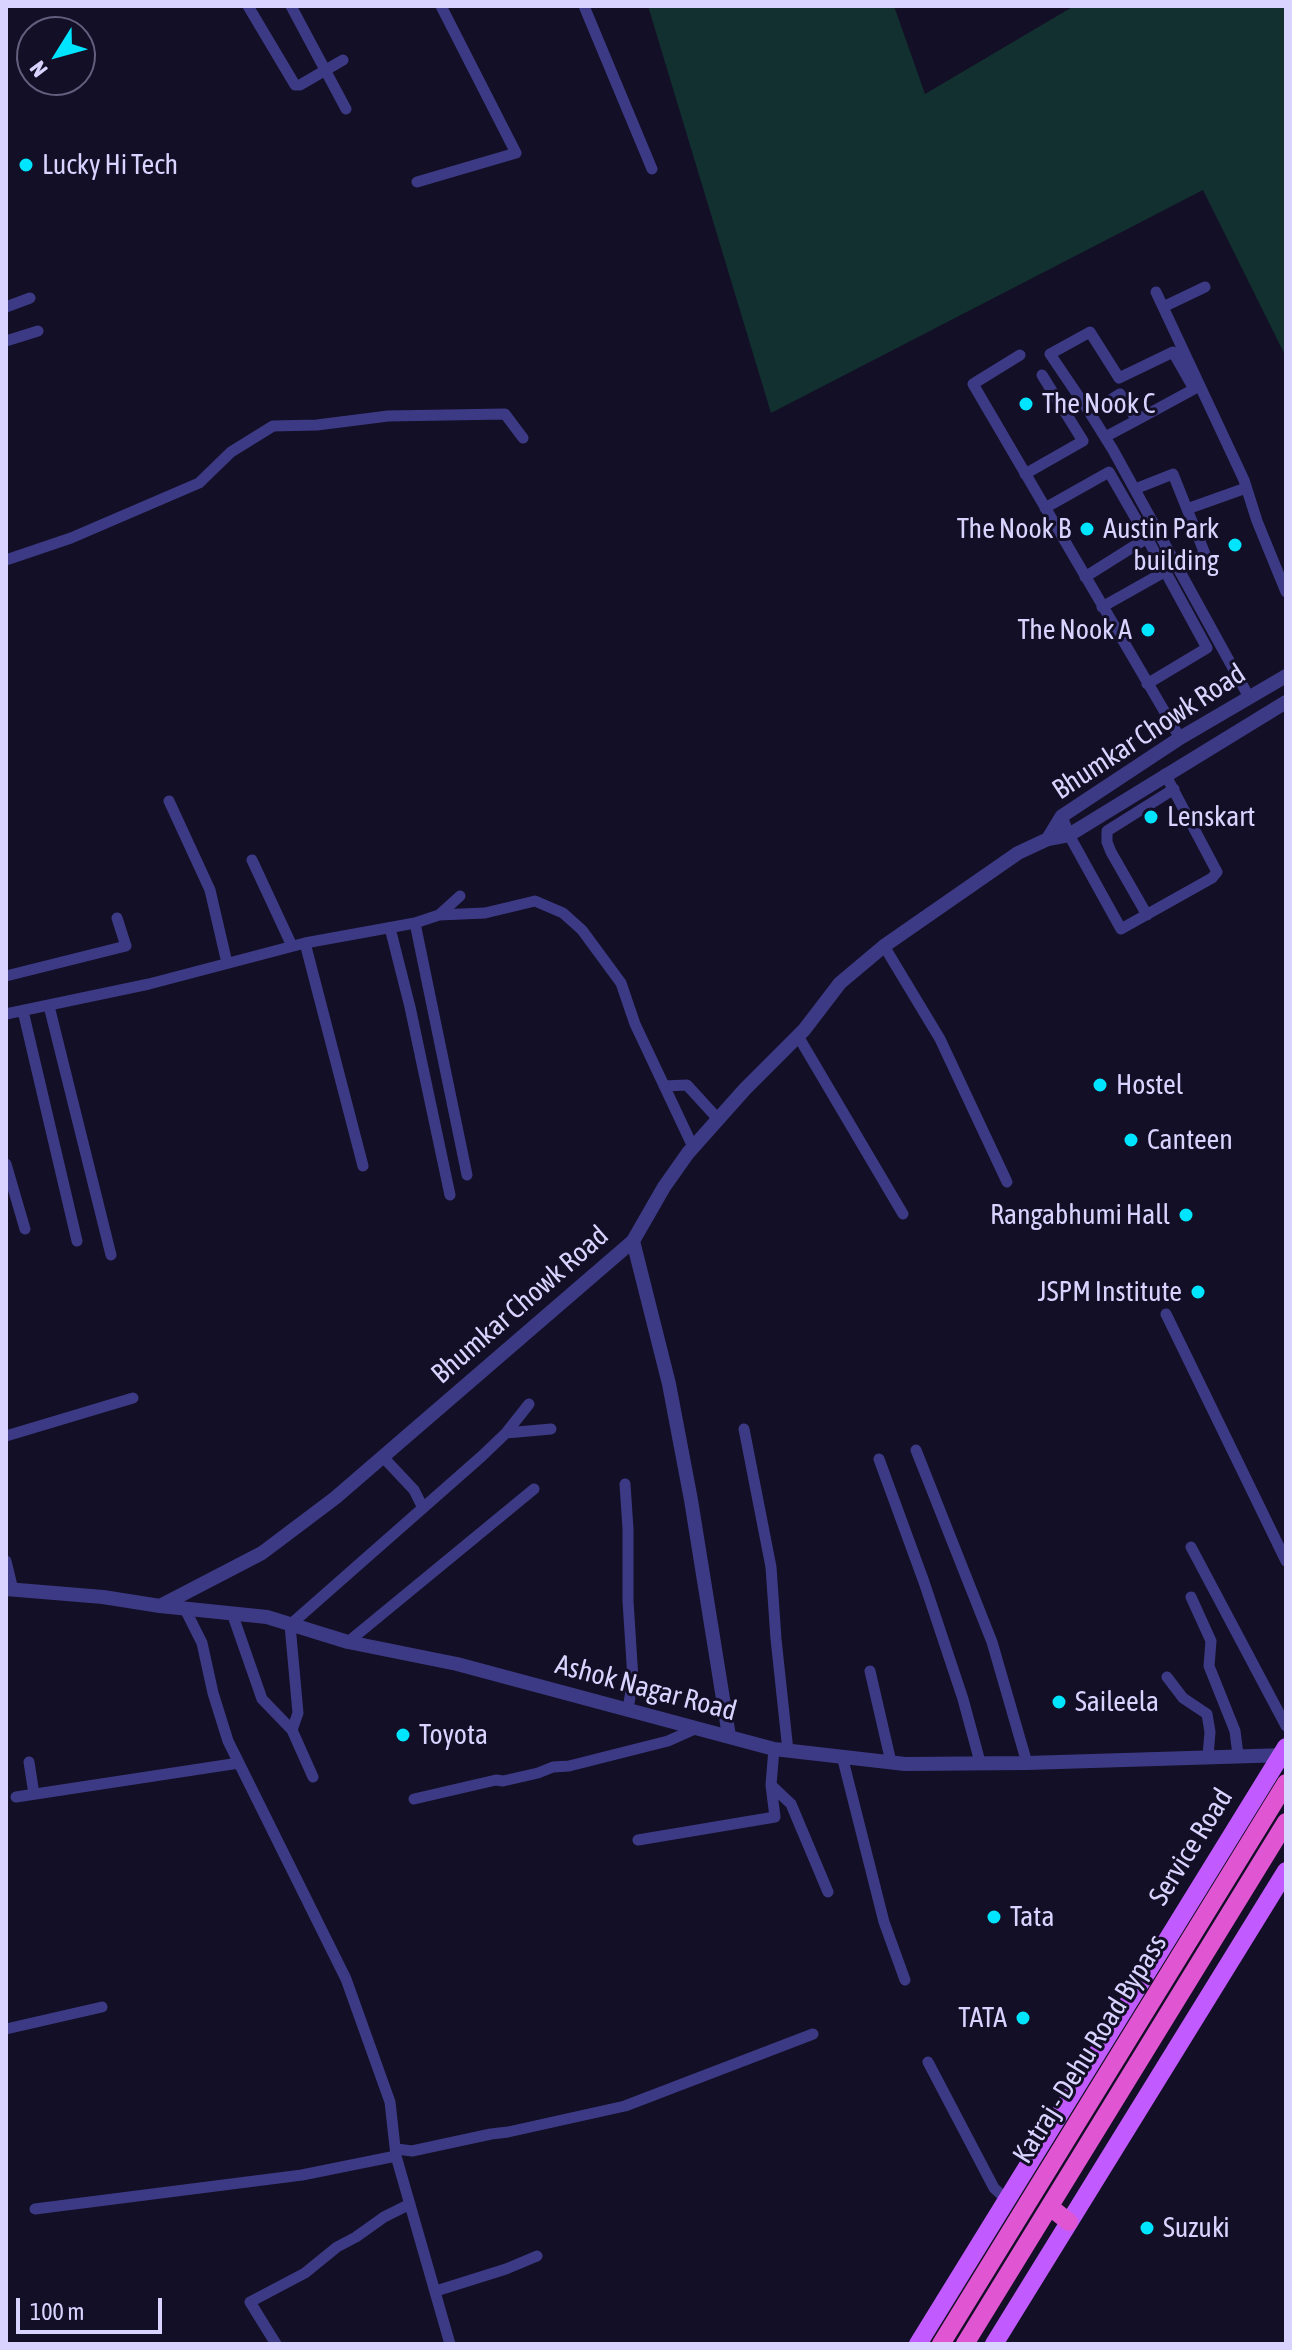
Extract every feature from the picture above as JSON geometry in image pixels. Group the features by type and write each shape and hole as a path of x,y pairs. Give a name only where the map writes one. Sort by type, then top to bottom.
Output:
{"highway":[{"name":"Katraj - Dehu Road Bypass","path":"941,2344 1286,1783"},
{"name":"Katraj - Dehu Road Bypass","path":"965,2344 1286,1822"},
{"path":"1050,2207 1069,2222"}],"main road":[{"name":"Service Road","path":"918,2344 1284,1752"},
{"path":"994,2344 1286,1871"}],"street":[{"path":"248,6 294,84 300,85 343,60"},
{"path":"291,6 346,109"},
{"path":"417,182 516,153 441,6"},
{"path":"584,6 652,169"},
{"path":"1163,307 1205,287"},
{"path":"1156,292 1246,488 1286,592"},
{"path":"6,307 30,298"},
{"path":"6,341 38,331"},
{"path":"1105,437 1194,389 1173,352 1119,378 1090,332 1050,354 1090,413 1135,489 1207,648 1147,684"},
{"path":"1020,355 973,384 1180,738"},
{"path":"1025,474 1083,441 1042,375"},
{"path":"1090,413 1120,394 1137,420"},
{"path":"6,560 71,538 199,483 231,452 273,426 317,425 388,416 505,414 523,438"},
{"path":"1045,508 1109,472 1147,538 1172,569 1261,717"},
{"path":"1102,607 1205,554 1173,474 1135,489"},
{"path":"1187,509 1246,488"},
{"path":"1085,577 1147,538"},
{"name":"Bhumkar Chowk Road","path":"1048,839 1062,816 1180,738 1286,676"},
{"name":"Bhumkar Chowk Road","path":"160,1606 262,1553 335,1498 633,1241 664,1187 693,1147 798,1036 840,983 884,946 1018,853 1048,839 1069,835 1286,702"},
{"path":"1062,816 1069,835 1121,929 1212,878 1217,872 1165,774"},
{"path":"1147,915 1111,852 1107,831 1174,789"},
{"path":"169,801 210,890 227,963"},
{"path":"252,860 292,946"},
{"path":"439,915 460,896"},
{"path":"6,1014 149,984 305,943 415,923 439,915 485,913 535,901 563,913 582,930 621,983 635,1024 693,1147"},
{"path":"6,976 126,946 117,918"},
{"path":"415,923 467,1175"},
{"path":"390,928 450,1195"},
{"path":"305,943 363,1166"},
{"path":"884,946 940,1039 1007,1182"},
{"path":"49,1006 111,1255"},
{"path":"23,1011 77,1241"},
{"path":"798,1036 903,1214"},
{"path":"664,1086 687,1085 718,1119"},
{"path":"6,1164 25,1229"},
{"path":"633,1241 669,1384 729,1736"},
{"path":"1166,1314 1286,1561"},
{"path":"6,1436 133,1398"},
{"path":"292,1730 298,1713 290,1625 506,1433 529,1404"},
{"path":"506,1433 551,1429"},
{"path":"638,1840 775,1817 771,1785 781,1750 771,1567 744,1429"},
{"path":"916,1450 992,1642 1027,1763"},
{"path":"383,1457 414,1490 423,1508"},
{"path":"879,1459 963,1699 980,1762"},
{"path":"625,1484 633,1679 628,1709"},
{"path":"348,1642 534,1489"},
{"path":"1191,1547 1286,1726"},
{"path":"6,1561 9,1589"},
{"name":"Ashok Nagar Road","path":"9,1589 267,1617 348,1642 457,1664 781,1750 905,1764 1027,1763 1284,1752"},
{"path":"1191,1597 1211,1641 1209,1666 1235,1731 1238,1755"},
{"path":"185,1609 202,1643 228,1741 346,1979 390,2102 397,2153 450,2344"},
{"path":"232,1613 262,1699 292,1730 313,1777"},
{"path":"870,1671 891,1762"},
{"path":"1167,1677 1183,1698 1207,1714 1210,1732 1208,1756"},
{"path":"414,1799 569,1766 668,1741 697,1728"},
{"path":"842,1756 884,1922 905,1980"},
{"path":"29,1762 34,1794"},
{"path":"16,1797 239,1763"},
{"path":"771,1785 791,1804 828,1892"},
{"path":"6,2029 102,2007"},
{"path":"35,2209 302,2175 625,2106 813,2034"},
{"path":"928,2062 994,2188 1007,2200"},
{"path":"276,2344 250,2302 305,2273 337,2247 410,2204"},
{"path":"436,2291 537,2256"}],"green space":[{"path":"648,6 894,6 925,94 1074,6 1286,6 1286,357 1203,190 771,413"}],"place":[{"name":"Lucky Hi Tech","path":"26,165"},
{"name":"The Nook C","path":"1026,404"},
{"name":"The Nook B","path":"1087,529"},
{"name":"Austin Park building","path":"1235,545"},
{"name":"The Nook A","path":"1148,630"},
{"name":"Lenskart","path":"1151,817"},
{"name":"Hostel","path":"1100,1085"},
{"name":"Canteen","path":"1131,1140"},
{"name":"Rangabhumi Hall","path":"1186,1215"},
{"name":"JSPM Institute","path":"1198,1292"},
{"name":"Saileela","path":"1059,1702"},
{"name":"Toyota","path":"403,1735"},
{"name":"Tata","path":"994,1917"},
{"name":"TATA","path":"1023,2018"},
{"name":"Suzuki","path":"1147,2228"}]}
